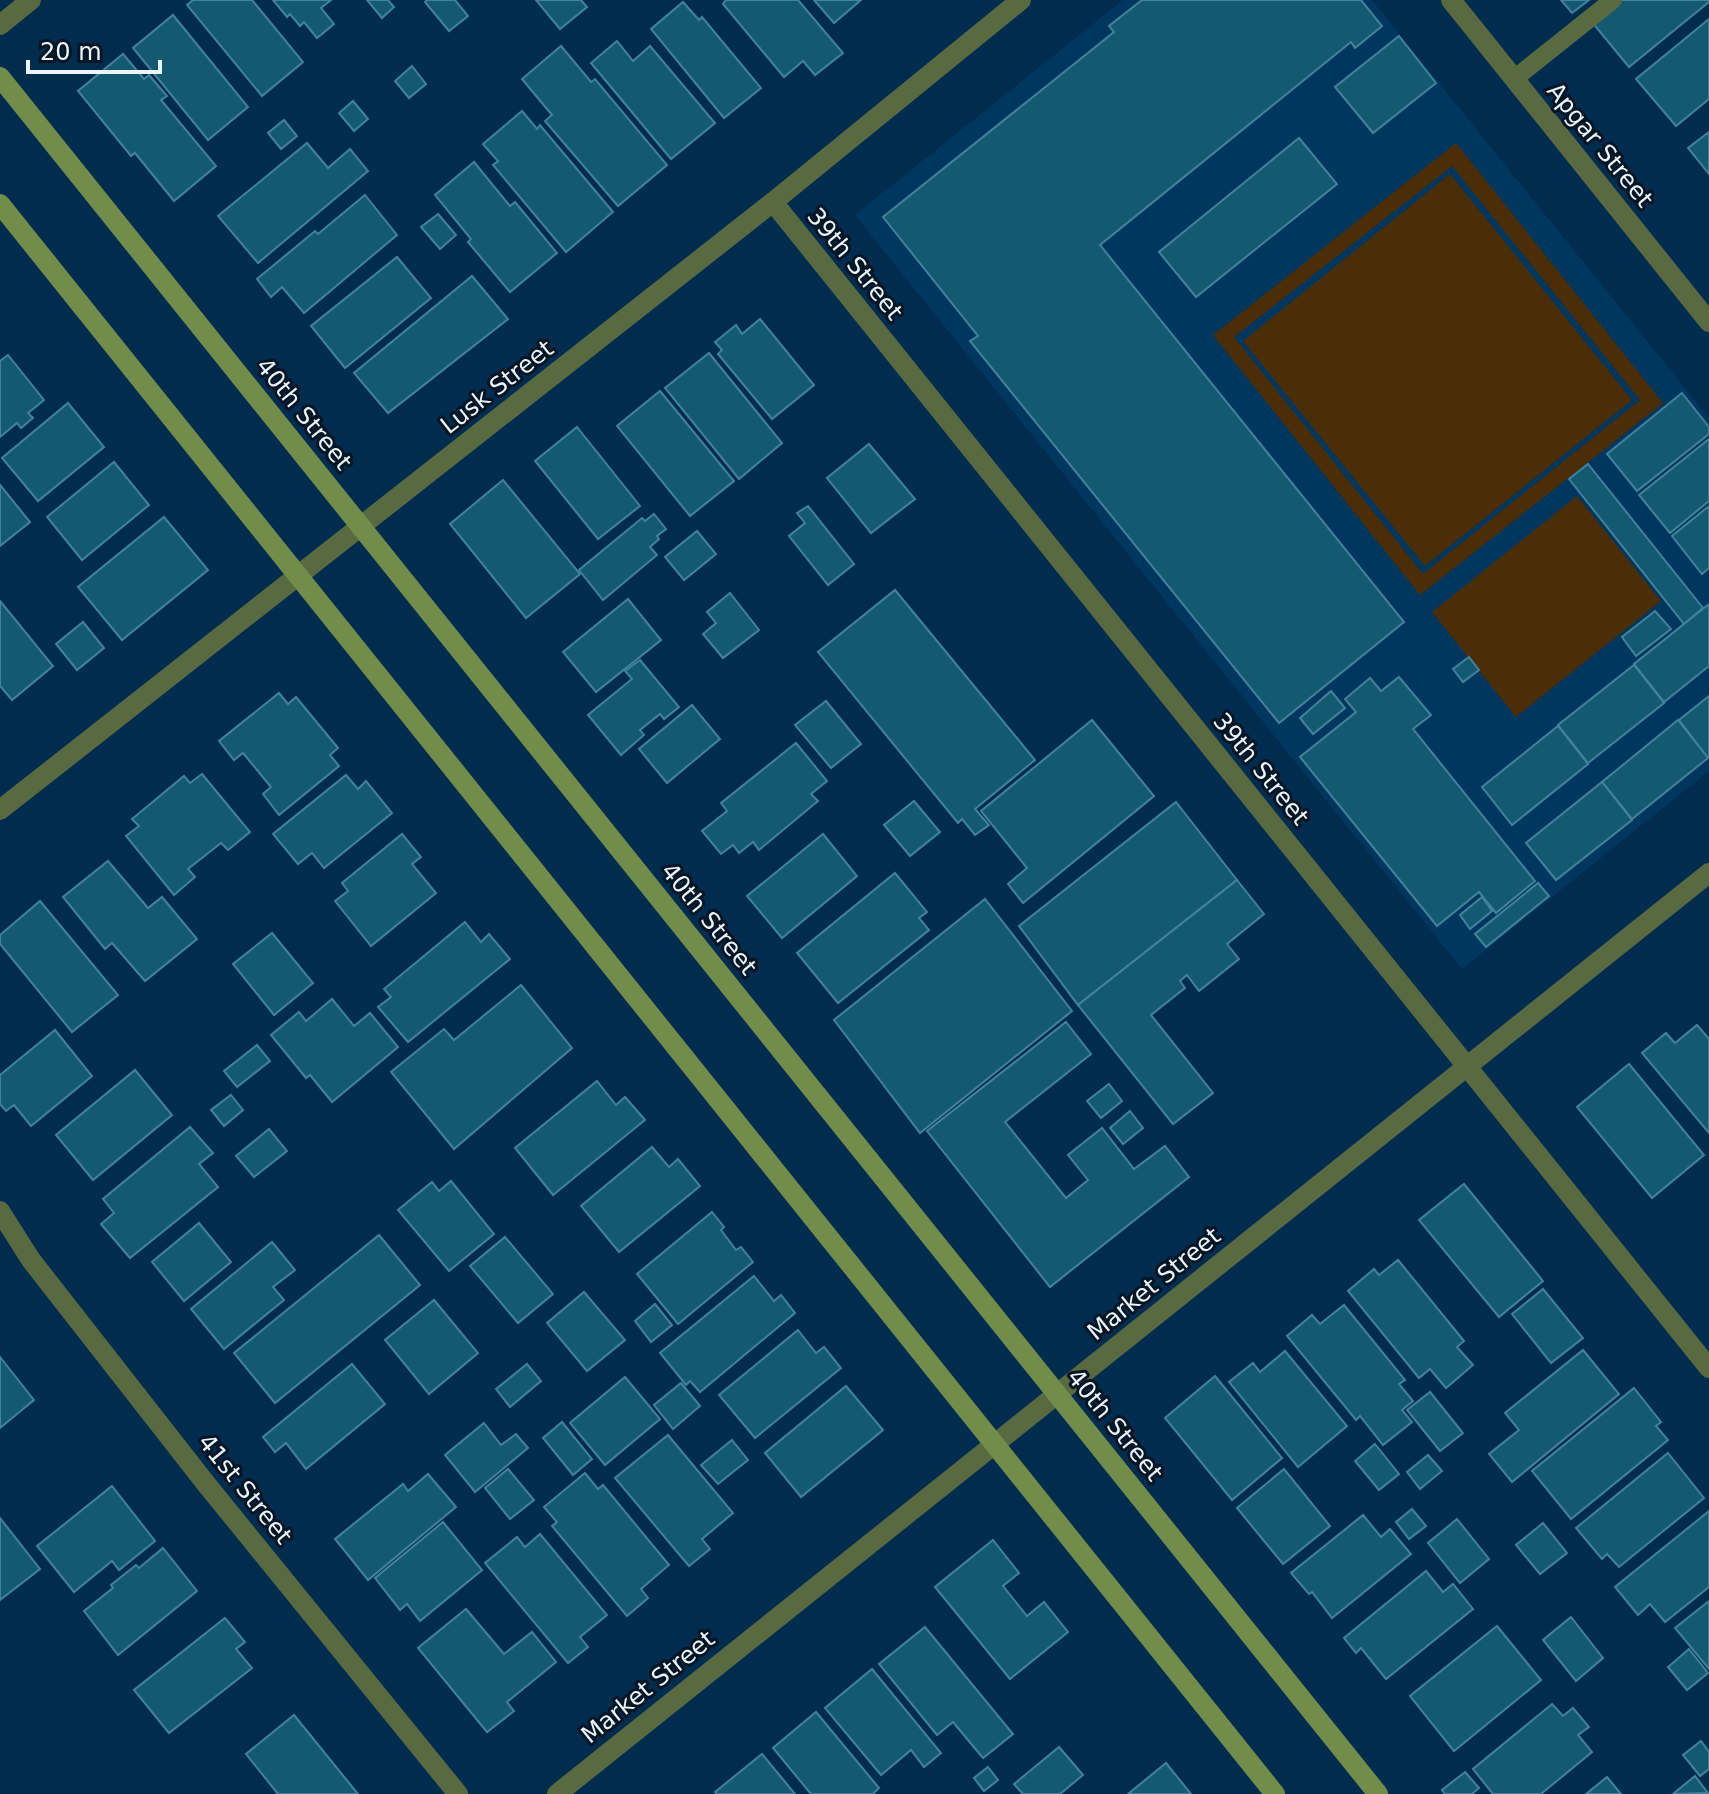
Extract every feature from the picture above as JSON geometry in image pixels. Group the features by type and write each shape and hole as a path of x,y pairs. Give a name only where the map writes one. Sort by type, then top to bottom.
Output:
{"main road":[{"name":"40th Street","path":"0,77 1378,1794"},
{"path":"0,204 1275,1794"}],"street":[{"path":"0,25 31,0"},
{"name":"Lusk Street","path":"0,810 773,202 1021,0"},
{"name":"Apgar Street","path":"1451,0 1709,322"},
{"name":"39th Street","path":"773,202 1709,1368"},
{"name":"Market Street","path":"557,1794 1709,873"},
{"name":"41st Street","path":"0,1211 31,1260 207,1485 458,1794"}],"lane":[{"path":"1514,79 1613,0"}],"shaded area":[{"path":"1123,0 1372,0 1709,418 1709,771 1462,969 855,215"},
{"path":"1456,143 1663,403 1420,595 1213,335","holes":["1452,166 1640,400 1423,574 1234,337"]},
{"path":"1450,174 1632,400 1425,566 1243,341"},
{"path":"1577,496 1661,601 1516,717 1432,612"}],"building":[{"path":"193,0 252,0 303,62 262,96 187,5"},
{"path":"273,0 331,0 321,8 334,24 317,38 304,22 300,26 290,14 287,17"},
{"path":"367,0 388,0 394,7 382,18"},
{"path":"455,0 468,16 449,31 425,2"},
{"path":"536,0 581,0 587,7 560,29"},
{"path":"726,0 798,0 843,53 815,75 803,61 784,77 723,4"},
{"path":"814,0 861,0 834,23"},
{"path":"1142,0 1361,0 1382,26 1355,48 1351,42 1100,245 1404,622 1279,723 970,341 978,336 883,217 1114,32 1109,26"},
{"path":"1561,0 1589,0 1572,13"},
{"path":"1617,0 1709,2 1629,67 1591,21"},
{"path":"683,2 699,20 702,17 761,88 724,118 651,29"},
{"path":"173,15 248,107 208,140 133,48"},
{"path":"1709,19 1709,99 1676,126 1636,79"},
{"path":"1399,36 1436,83 1373,133 1335,87"},
{"path":"617,41 633,61 650,46 715,123 671,159 591,63"},
{"path":"561,46 591,82 595,79 667,165 618,206 545,121 552,115 522,79"},
{"path":"123,54 144,79 149,75 167,96 161,100 216,166 174,201 135,153 131,156 78,91"},
{"path":"412,66 426,84 409,98 395,81"},
{"path":"353,101 368,119 354,131 339,113"},
{"path":"522,111 537,129 540,125 613,212 566,252 493,165 498,161 483,144"},
{"path":"284,120 297,136 281,149 268,133"},
{"path":"1709,132 1709,174 1688,148"},
{"path":"1299,138 1337,184 1196,297 1159,252"},
{"path":"307,143 328,168 350,149 368,171 258,263 218,216"},
{"path":"474,162 510,206 515,202 557,253 510,292 468,242 471,239 435,195"},
{"path":"365,195 397,235 304,313 282,287 271,297 257,279"},
{"path":"438,214 456,235 440,249 421,227"},
{"path":"397,257 431,298 345,368 311,326"},
{"path":"472,276 508,319 388,413 354,373"},
{"path":"760,319 814,385 772,419 718,354 722,350 715,342 736,325 742,334"},
{"path":"709,353 782,443 739,479 665,388"},
{"path":"8,355 44,400 28,413 33,418 21,428 17,423 0,437 0,361"},
{"path":"660,391 734,481 690,516 617,426"},
{"path":"1682,393 1709,427 1709,434 1637,491 1607,454"},
{"path":"68,403 104,447 38,501 2,458"},
{"path":"577,427 640,506 598,539 535,461"},
{"path":"1709,439 1709,501 1670,533 1639,495"},
{"path":"869,444 915,499 871,533 827,478"},
{"path":"114,462 149,505 82,560 47,517"},
{"path":"1588,464 1703,608 1684,624 1569,479"},
{"path":"503,480 580,574 526,618 450,524"},
{"path":"0,485 30,522 0,546"},
{"path":"808,506 854,564 828,585 789,536 805,523 797,513"},
{"path":"1709,506 1709,568 1702,574 1672,536"},
{"path":"654,514 666,529 650,547 657,555 603,600 579,570 642,518 645,521"},
{"path":"164,517 208,570 122,640 78,587"},
{"path":"697,531 716,554 684,580 665,557"},
{"path":"895,590 1035,760 975,809 989,825 975,835 962,819 958,823 818,652"},
{"path":"730,593 759,630 723,658 703,634 716,623 707,612"},
{"path":"628,599 661,640 596,692 563,652"},
{"path":"0,601 53,666 12,700 0,686"},
{"path":"1709,604 1709,666 1664,702 1634,664"},
{"path":"1655,611 1671,629 1636,656 1622,637"},
{"path":"83,622 104,648 77,670 56,644"},
{"path":"1469,657 1479,670 1463,682 1453,669"},
{"path":"640,660 679,707 664,719 660,714 640,730 644,735 621,755 588,715 632,679 625,671"},
{"path":"1634,665 1664,703 1588,763 1558,725"},
{"path":"1399,677 1431,715 1413,729 1535,881 1496,913 1479,892 1437,926 1300,757 1356,712 1345,699 1370,678 1381,691"},
{"path":"1331,691 1345,708 1313,734 1300,718"},
{"path":"279,693 288,704 296,697 338,748 330,755 339,766 279,815 263,794 271,787 243,753 234,760 219,741"},
{"path":"1709,696 1709,757 1708,758 1679,720"},
{"path":"826,701 861,744 831,768 795,725"},
{"path":"692,705 720,739 667,783 639,749"},
{"path":"1092,720 1154,796 1023,903 1008,884 1027,868 981,811"},
{"path":"1678,720 1708,758 1632,819 1602,782"},
{"path":"1558,726 1588,764 1512,825 1482,787"},
{"path":"796,743 827,781 811,794 818,801 759,850 753,842 739,853 733,845 721,854 702,831 727,811 721,803"},
{"path":"202,774 250,832 228,850 221,843 188,869 195,877 174,895 126,836 139,826 132,819 184,776 190,783"},
{"path":"346,775 358,789 366,781 392,813 324,868 312,853 298,864 273,834"},
{"path":"1602,782 1632,820 1556,880 1526,843"},
{"path":"914,801 940,832 910,856 884,825"},
{"path":"1176,802 1237,880 1078,1005 1019,926"},
{"path":"402,834 421,857 412,864 436,893 371,946 335,901 348,891 342,883"},
{"path":"823,834 857,876 782,938 747,896"},
{"path":"108,861 148,908 162,897 197,939 145,981 112,943 105,949 63,897"},
{"path":"895,873 927,912 919,918 929,930 838,1003 797,953"},
{"path":"1237,880 1264,914 1227,944 1239,959 1199,991 1187,975 1180,981 1185,988 1151,1015 1213,1093 1173,1124 1078,1005"},
{"path":"1538,883 1549,896 1486,947 1475,934"},
{"path":"1482,897 1492,911 1470,929 1460,915"},
{"path":"985,899 1072,1011 920,1133 834,1020"},
{"path":"40,901 118,995 72,1032 0,944 0,935"},
{"path":"465,922 481,942 489,934 510,959 408,1042 378,1007 391,997 384,989"},
{"path":"272,933 313,983 274,1015 233,964"},
{"path":"521,985 572,1048 454,1149 391,1072 444,1029 454,1040"},
{"path":"332,999 354,1026 370,1013 398,1047 332,1102 310,1075 306,1078 271,1035 299,1012 306,1021"},
{"path":"1066,1022 1091,1054 1005,1122 1066,1198 1088,1180 1068,1155 1102,1128 1134,1169 1165,1146 1189,1177 1050,1287 927,1131"},
{"path":"1697,1025 1709,1039 1709,1133 1642,1053 1666,1033 1675,1043"},
{"path":"55,1030 92,1076 31,1126 14,1105 6,1111 0,1104 0,1075"},
{"path":"257,1045 270,1061 237,1087 224,1071"},
{"path":"1629,1064 1704,1155 1652,1198 1577,1107"},
{"path":"135,1070 172,1115 93,1180 56,1135"},
{"path":"597,1081 616,1105 625,1097 645,1120 553,1195 515,1148"},
{"path":"1109,1084 1122,1101 1101,1118 1087,1101"},
{"path":"231,1095 243,1110 224,1126 211,1110"},
{"path":"1130,1111 1143,1128 1123,1144 1110,1128"},
{"path":"190,1127 213,1153 199,1164 218,1187 130,1258 101,1224 114,1213 103,1199"},
{"path":"269,1129 287,1151 254,1177 236,1156"},
{"path":"652,1147 669,1167 678,1159 700,1186 619,1252 581,1206"},
{"path":"451,1181 494,1234 449,1271 398,1210 432,1182 439,1191"},
{"path":"1464,1184 1543,1281 1499,1317 1419,1220"},
{"path":"712,1212 736,1250 741,1247 753,1262 678,1324 637,1274"},
{"path":"199,1223 231,1262 184,1301 152,1262"},
{"path":"379,1235 420,1285 275,1403 234,1353"},
{"path":"505,1237 553,1294 518,1323 470,1266"},
{"path":"272,1242 295,1270 273,1287 284,1300 224,1349 191,1309"},
{"path":"1398,1260 1464,1341 1457,1347 1473,1365 1446,1388 1430,1369 1419,1378 1348,1291 1374,1269 1379,1275"},
{"path":"754,1276 774,1301 781,1295 795,1313 700,1392 690,1381 686,1385 660,1353"},
{"path":"1543,1289 1583,1338 1551,1363 1512,1314"},
{"path":"584,1292 625,1340 587,1371 547,1323"},
{"path":"434,1300 478,1353 429,1394 385,1340"},
{"path":"655,1304 672,1325 651,1342 635,1321"},
{"path":"1344,1305 1405,1380 1399,1384 1413,1401 1402,1410 1412,1422 1383,1445 1360,1416 1356,1420 1287,1336 1312,1315 1320,1324"},
{"path":"798,1330 816,1353 824,1347 841,1368 755,1438 719,1395"},
{"path":"1583,1350 1619,1394 1512,1482 1489,1454 1519,1430 1505,1413"},
{"path":"1285,1351 1347,1426 1298,1467 1229,1382 1253,1363 1260,1372"},
{"path":"0,1357 34,1400 0,1428"},
{"path":"352,1364 385,1404 306,1469 286,1443 275,1452 263,1437"},
{"path":"527,1364 541,1381 510,1407 496,1389"},
{"path":"1215,1376 1282,1458 1232,1500 1165,1418"},
{"path":"625,1377 660,1419 605,1465 570,1423"},
{"path":"681,1383 700,1406 673,1429 654,1405"},
{"path":"846,1386 883,1430 801,1497 765,1453"},
{"path":"1634,1388 1661,1422 1656,1426 1668,1440 1571,1519 1532,1471"},
{"path":"1430,1392 1463,1433 1440,1451 1407,1410"},
{"path":"562,1422 592,1459 573,1475 543,1438"},
{"path":"484,1423 501,1445 516,1434 528,1448 475,1492 445,1455"},
{"path":"668,1435 733,1513 702,1539 710,1549 689,1566 615,1478"},
{"path":"732,1440 748,1460 718,1484 701,1465"},
{"path":"1375,1444 1399,1474 1379,1490 1355,1461"},
{"path":"1668,1453 1704,1498 1619,1567 1607,1554 1602,1559 1576,1528"},
{"path":"1428,1455 1442,1471 1420,1489 1407,1472"},
{"path":"508,1469 534,1500 510,1519 485,1488"},
{"path":"1284,1469 1330,1526 1283,1564 1237,1508"},
{"path":"585,1473 598,1489 603,1485 669,1565 641,1589 648,1598 627,1616 552,1526 557,1522 544,1507"},
{"path":"428,1474 456,1507 368,1580 335,1539 403,1484 408,1491"},
{"path":"112,1486 155,1541 119,1570 112,1561 74,1592 37,1546"},
{"path":"1412,1509 1426,1526 1409,1539 1396,1522"},
{"path":"1709,1511 1709,1587 1665,1622 1650,1604 1638,1615 1615,1587"},
{"path":"1363,1515 1381,1537 1390,1529 1411,1554 1332,1618 1312,1592 1309,1594 1291,1573"},
{"path":"0,1518 40,1569 0,1600"},
{"path":"1457,1519 1489,1559 1460,1583 1428,1543"},
{"path":"443,1522 482,1570 420,1621 407,1604 400,1610 375,1578"},
{"path":"1543,1523 1567,1553 1540,1574 1516,1545"},
{"path":"540,1534 607,1615 580,1637 588,1647 568,1663 485,1563 517,1537 525,1547"},
{"path":"993,1540 1019,1573 1003,1586 1027,1616 1044,1602 1068,1632 1010,1679 935,1587"},
{"path":"163,1548 197,1591 118,1655 84,1611 136,1565 139,1568"},
{"path":"1426,1571 1443,1592 1453,1584 1473,1609 1386,1679 1361,1648 1356,1653 1344,1638"},
{"path":"1709,1601 1709,1669 1675,1628"},
{"path":"466,1609 504,1654 532,1632 556,1662 507,1702 514,1711 487,1732 418,1648"},
{"path":"1571,1617 1603,1658 1576,1681 1543,1640"},
{"path":"225,1618 245,1642 236,1649 252,1668 169,1733 134,1690"},
{"path":"1497,1626 1541,1680 1454,1751 1410,1696"},
{"path":"925,1627 1013,1734 983,1758 953,1722 937,1735 879,1664"},
{"path":"1689,1649 1708,1673 1687,1690 1668,1667"},
{"path":"872,1669 941,1753 924,1767 911,1750 881,1775 825,1708"},
{"path":"1552,1704 1563,1716 1573,1708 1589,1727 1578,1735 1592,1752 1541,1794 1493,1794 1473,1769"},
{"path":"816,1712 879,1788 873,1794 811,1794 773,1748"},
{"path":"294,1715 358,1794 278,1794 246,1754"},
{"path":"1701,1741 1709,1752 1709,1769 1700,1776 1683,1755"},
{"path":"1059,1747 1083,1775 1060,1794 1023,1794 1014,1784"},
{"path":"762,1754 795,1794 715,1792"},
{"path":"1166,1763 1191,1794 1128,1794"},
{"path":"988,1767 998,1780 984,1791 974,1778"},
{"path":"1465,1772 1479,1788 1472,1794 1445,1794 1442,1790"},
{"path":"1695,1776 1708,1793 1673,1794"},
{"path":"1607,1777 1621,1794 1586,1794"}]}
